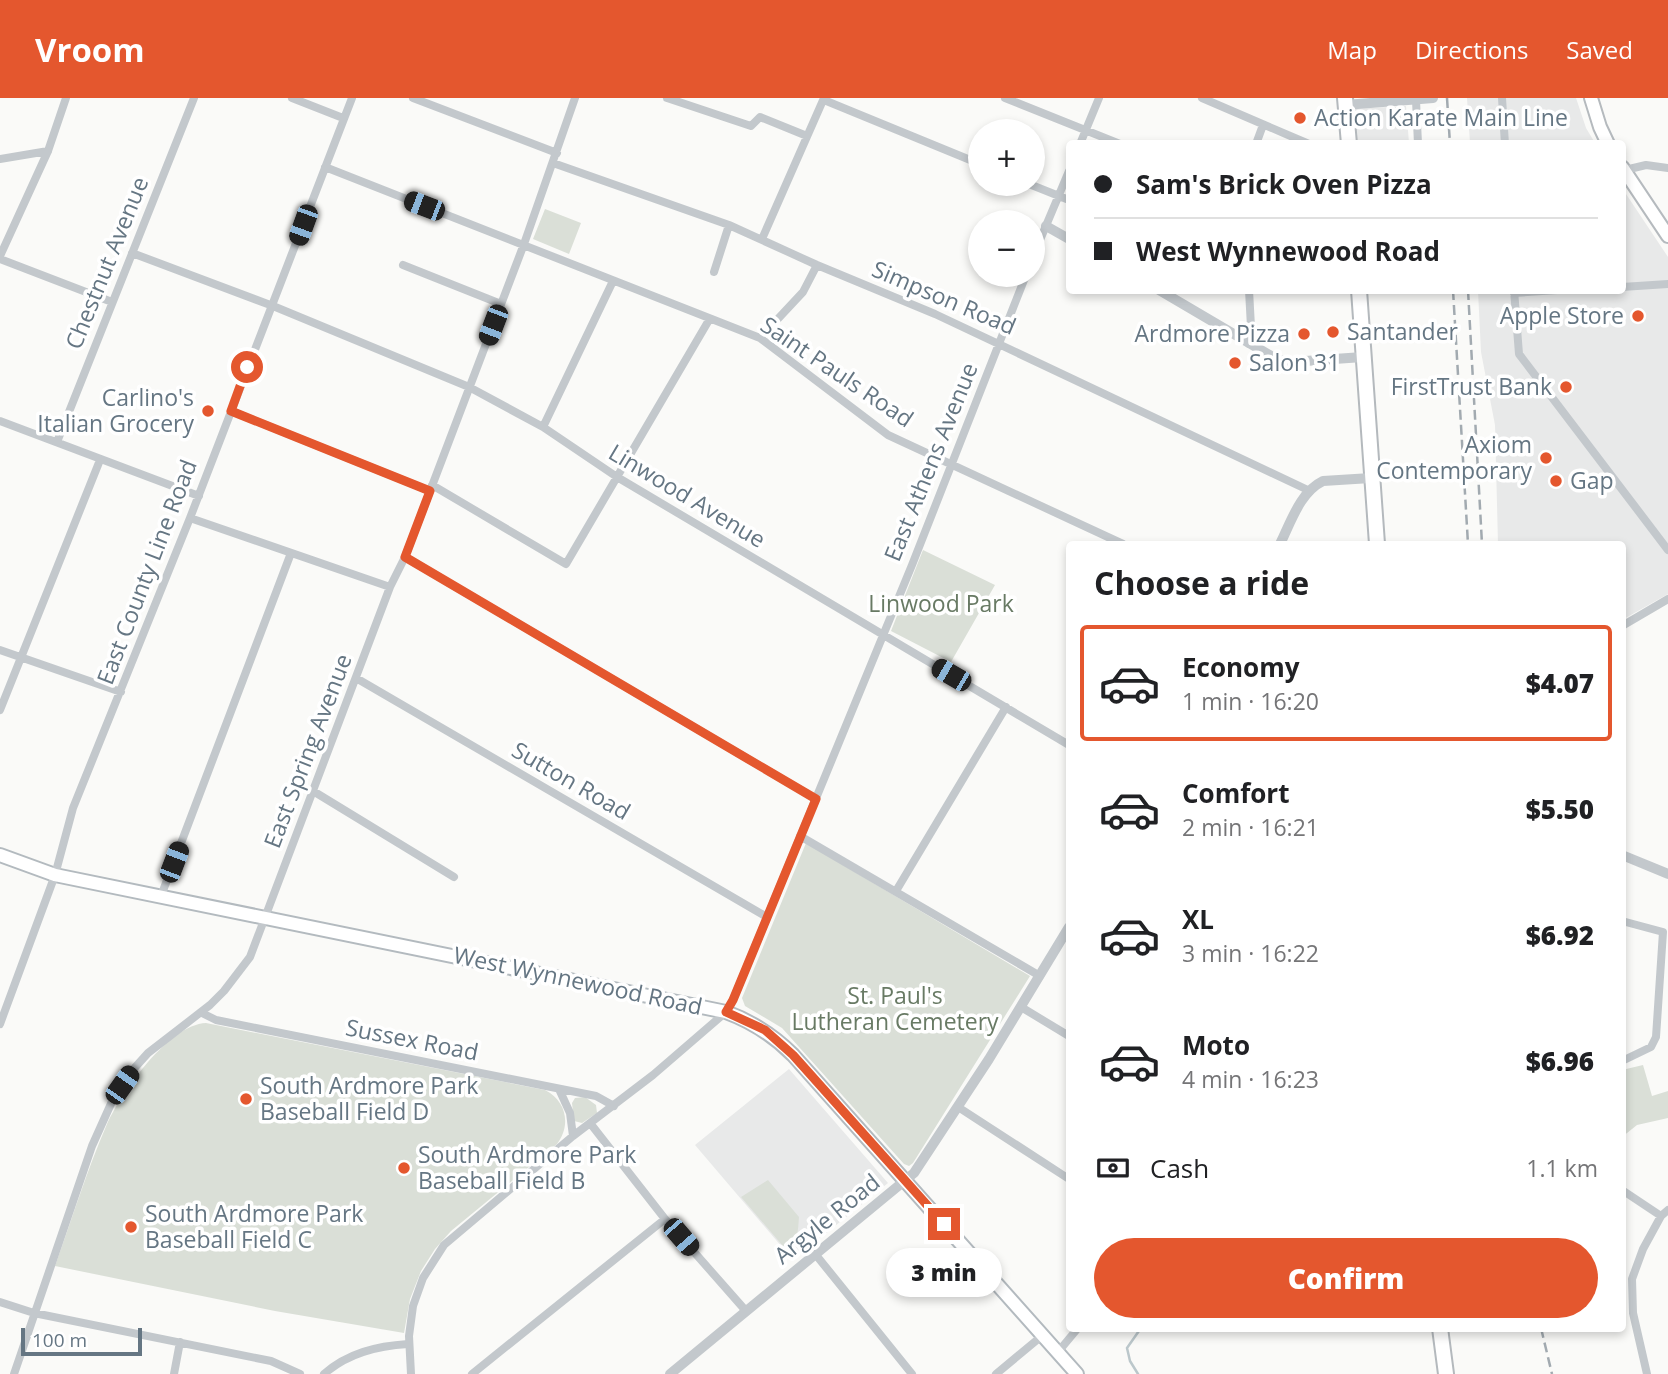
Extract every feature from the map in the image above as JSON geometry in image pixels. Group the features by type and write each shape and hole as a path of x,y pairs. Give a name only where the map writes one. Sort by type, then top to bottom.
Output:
{"highway":[{"path":"1345,102 1349,140"},
{"path":"1359,294 1377,541"},
{"path":"1441,1332 1446,1374"}],"main road":[{"path":"1591,98 1606,140"},
{"path":"1626,173 1668,236"},
{"name":"West Wynnewood Road","path":"0,855 55,875 267,916 726,1012 751,1022 777,1039 1077,1374"}],"street":[{"path":"66,98 48,151 0,257 112,302"},
{"name":"Chestnut Avenue","path":"57,442 194,98"},
{"path":"292,98 343,118"},
{"name":"East County Line Road","path":"0,1024 55,875 73,807 199,496 352,98"},
{"path":"413,98 557,153"},
{"name":"East Spring Avenue","path":"13,1374 92,1146 114,1097 148,1053 202,1013 224,991 250,957 524,244 575,98"},
{"path":"667,98 751,126 760,117 807,136"},
{"path":"1005,98 1110,140"},
{"path":"1082,140 1099,98"},
{"path":"1202,98 1300,140"},
{"path":"1345,102 1433,98"},
{"path":"1502,98 1505,140"},
{"path":"762,239 824,99 968,159"},
{"path":"1416,100 1418,140"},
{"path":"1258,140 1264,125"},
{"path":"0,159 48,151"},
{"name":"Simpson Road","path":"553,163 729,225 1000,342 1310,491"},
{"path":"1626,168 1646,164 1668,168"},
{"path":"324,167 524,244"},
{"path":"1066,178 1046,226 1066,237"},
{"path":"1045,190 1066,199"},
{"path":"713,272 729,225"},
{"name":"Saint Pauls Road","path":"524,244 709,320 760,338 888,435 1117,541"},
{"name":"Linwood Avenue","path":"132,253 272,306 469,387 543,427 617,478 1066,743"},
{"path":"403,265 501,304"},
{"path":"760,338 803,292 817,265"},
{"path":"543,427 614,281"},
{"path":"1626,287 1668,284"},
{"name":"East Athens Avenue","path":"726,1012 912,565 1021,287"},
{"path":"1166,294 1248,344 1285,362 1363,357"},
{"path":"1248,344 1251,327 1249,294"},
{"path":"1514,294 1519,354 1668,550"},
{"path":"231,411 431,488 566,564 709,320"},
{"path":"0,421 199,496"},
{"path":"0,710 100,460"},
{"path":"1281,541 1301,500 1323,481 1371,478"},
{"path":"190,518 390,587"},
{"path":"161,896 291,553"},
{"path":"405,557 816,799"},
{"path":"1626,624 1668,599"},
{"path":"0,650 121,692"},
{"name":"Sutton Road","path":"356,678 767,917"},
{"path":"896,891 1006,707"},
{"path":"313,791 454,877"},
{"path":"800,836 1040,976"},
{"path":"1626,857 1668,874"},
{"path":"1626,922 1664,928 1656,1037 1651,1047 1626,1059"},
{"name":"Argyle Road","path":"670,1374 914,1173 1066,932"},
{"path":"1021,1007 1066,1034"},
{"path":"411,1374 408,1344 411,1315 419,1287 444,1245 726,1012"},
{"name":"Sussex Road","path":"202,1013 216,1020 596,1096 614,1107"},
{"path":"559,1089 570,1113 573,1136"},
{"path":"958,1107 1066,1178"},
{"path":"590,1123 666,1219 746,1311"},
{"path":"1626,1192 1665,1213 1643,1249 1632,1279 1633,1313 1647,1374"},
{"path":"472,1374 666,1219"},
{"path":"817,1255 912,1374"},
{"path":"0,1303 34,1313 271,1361 300,1374"},
{"path":"1058,1352 1075,1332"},
{"path":"996,1374 1043,1335"},
{"path":"174,1374 180,1342"},
{"path":"324,1374 348,1357 369,1349 408,1344"}],"shaded area":[{"path":"1467,98 1576,98 1586,128 1593,140 1470,140"},
{"path":"1406,106 1409,140 1356,140 1354,109"},
{"path":"1626,194 1668,257 1668,594 1626,618 1626,541 1498,541 1495,425 1481,352 1478,294 1626,294"},
{"path":"789,1069 888,1183 793,1260 695,1145"}],"green space":[{"path":"545,209 581,223 569,254 533,239"},
{"name":"Linwood Park","path":"923,550 995,585 951,662 891,631"},
{"name":"St. Paul's Lutheran Cemetery","path":"806,843 1030,976 909,1166 904,1164 782,1028 745,1006 742,998"},
{"path":"206,1023 545,1090 562,1107 565,1114 564,1130 557,1144 451,1231 435,1249 421,1271 410,1299 404,1333 275,1311 55,1266 100,1141 123,1095 162,1047 191,1027"},
{"path":"1643,1065 1652,1096 1668,1091 1668,1118 1637,1125 1626,1134 1626,1069"},
{"path":"585,1097 596,1105 597,1113 582,1123 574,1121 572,1103 575,1098"},
{"path":"768,1180 799,1217 796,1241 788,1252 741,1197"}],"waterway":[{"path":"1138,1332 1127,1348 1130,1361 1138,1374"}],"railway":[{"path":"1447,98 1450,140"},
{"path":"1453,294 1468,541"},
{"path":"1468,294 1482,541"},
{"path":"1542,1332 1552,1374"}],"place":[{"name":"Action Karate Main Line","path":"1300,118"},
{"name":"Apple Store","path":"1638,316"},
{"name":"Santander","path":"1333,332"},
{"name":"Ardmore Pizza","path":"1304,334"},
{"name":"Salon 31","path":"1235,363"},
{"name":"FirstTrust Bank","path":"1566,387"},
{"name":"Carlino's Italian Grocery","path":"208,411"},
{"name":"Axiom Contemporary","path":"1546,458"},
{"name":"Gap","path":"1556,481"},
{"name":"South Ardmore Park Baseball Field D","path":"246,1099"},
{"name":"South Ardmore Park Baseball Field B","path":"404,1168"},
{"name":"South Ardmore Park Baseball Field C","path":"131,1227"}],"route":[{"path":"247,367 231,411 430,491 405,557 816,799 726,1012 751,1022 777,1039 944,1224"}]}
